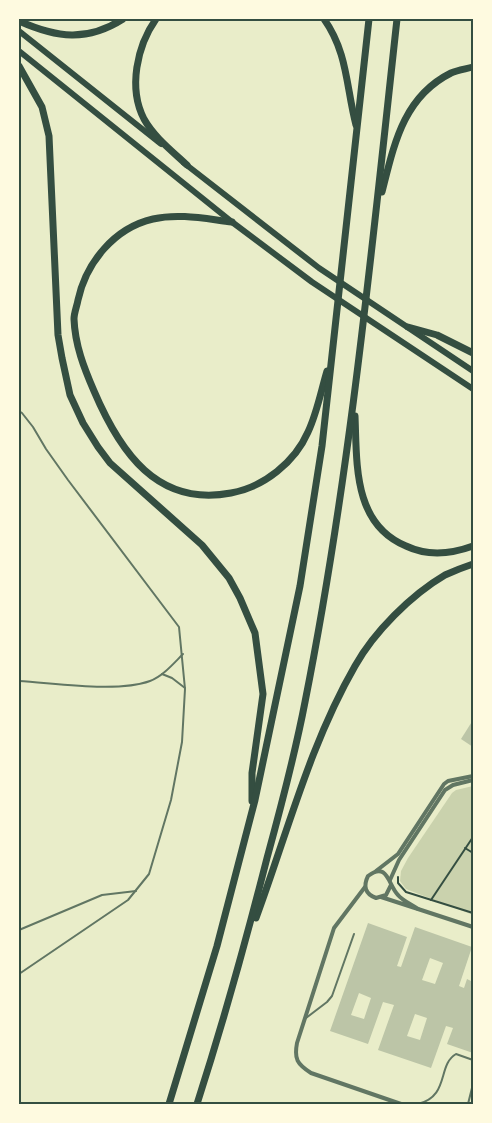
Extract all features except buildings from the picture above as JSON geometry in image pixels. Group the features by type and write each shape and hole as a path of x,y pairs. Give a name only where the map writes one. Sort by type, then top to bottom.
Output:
{"highway":[{"path":"19,21 49,32 79,36 109,28 123,19"},
{"path":"156,19 147,31 141,46 136,82 138,103 145,120 156,135 187,165"},
{"path":"324,19 334,32 341,49 357,129"},
{"path":"169,1104 217,946 252,813 300,586 322,446 369,19"},
{"path":"197,1104 243,953 278,819 305,703 344,472 369,280 397,19"},
{"path":"19,66 42,107 49,136 58,335 70,395 83,423 110,462 202,545 229,578 240,598 254,633 263,694 252,773 252,813"},
{"path":"375,217 400,127 413,106 433,84 452,73 473,67"},
{"path":"232,222 181,216 154,219 132,226 105,248 92,264 81,288 74,318 77,345 101,409 120,444 139,467 158,482 179,491 196,496 217,496 241,492 257,485 277,472 287,462 308,434 334,346"},
{"path":"408,327 437,335 473,353"},
{"path":"354,393 360,486 371,518 384,534 414,550 442,553 473,546"},
{"path":"243,953 311,764 340,694 355,665 374,638 412,599 446,575 473,564"}],"main road":[{"path":"19,31 319,268 473,371"},
{"path":"19,51 232,222 312,282 473,389"}],"street":[{"path":"401,1104 311,1073 299,1065 295,1055 297,1043 334,928 365,886 368,876 398,854 444,784 448,781 473,776"},
{"path":"390,880 400,860 445,790 453,785 473,780"},
{"path":"375,872 383,872 399,896 418,908"},
{"path":"381,897 389,891 391,885"},
{"path":"365,886 370,896 381,897 418,908 473,928"}],"lane":[{"path":"19,411 34,426 46,449 68,480 179,627 185,689 182,742 171,800 149,874 128,900 19,974"},
{"path":"19,681 118,688 149,681 162,674 183,654"},
{"path":"162,674 172,678 185,689"},
{"path":"19,931 57,913 102,896 136,891"},
{"path":"305,1019 332,996 354,934"},
{"path":"418,1104 428,1102 438,1091 450,1057 456,1054 473,1060"},
{"path":"468,1104 473,1084"}],"path":[{"path":"431,900 473,837"},
{"path":"466,848 473,853"},
{"path":"398,883 406,892 473,913"}],"green space":[{"path":"473,786 473,915 406,889 400,881 401,871 408,858 452,793 456,790"}]}
